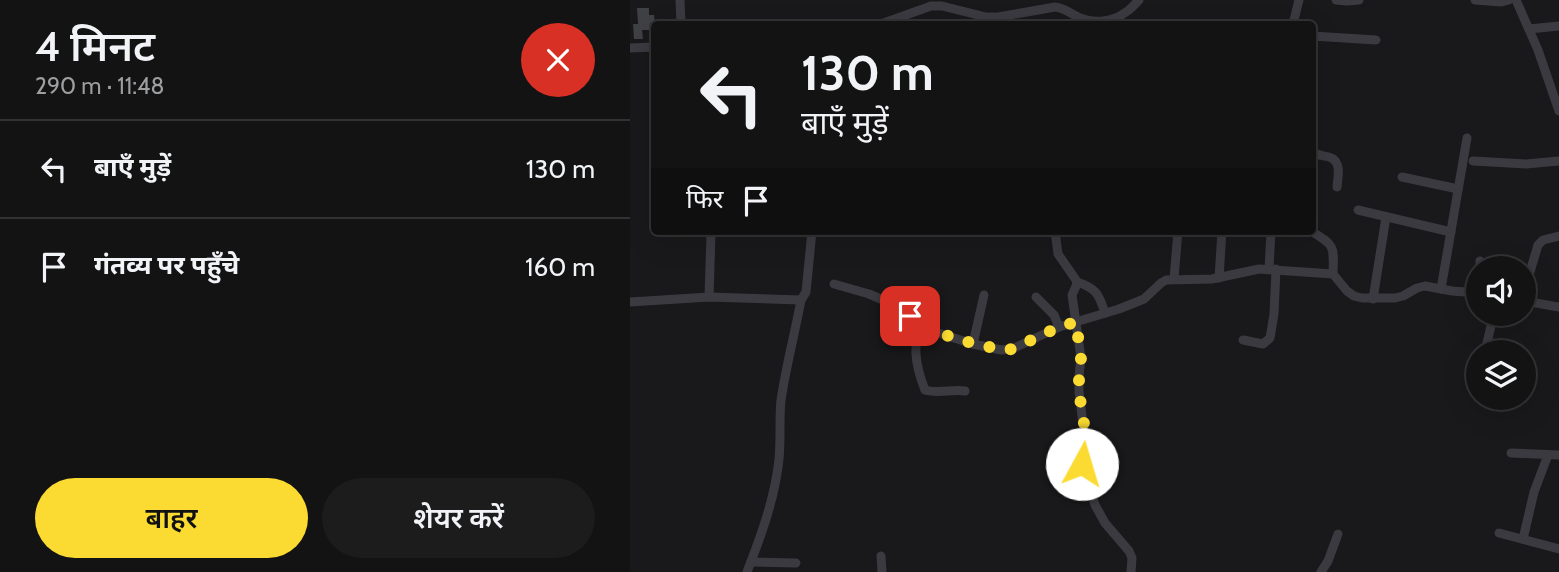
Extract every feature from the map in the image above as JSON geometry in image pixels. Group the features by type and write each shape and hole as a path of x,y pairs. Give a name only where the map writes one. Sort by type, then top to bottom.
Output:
{"street":[{"path":"680,0 681,21"},
{"path":"1105,21 1125,13 1139,0"},
{"path":"1294,21 1299,0"},
{"path":"1336,0 1359,0"},
{"path":"1475,0 1510,0"},
{"path":"1516,0 1559,111"},
{"path":"888,21 940,3 986,17 1063,4 1085,20 1092,21"},
{"path":"1529,29 1559,26"},
{"path":"1316,36 1376,40"},
{"path":"630,48 651,47"},
{"path":"1441,289 1467,138"},
{"path":"1316,154 1336,161 1337,187"},
{"path":"1474,161 1526,164 1559,161"},
{"path":"1402,177 1458,189"},
{"path":"1358,210 1451,232"},
{"path":"1373,299 1386,217"},
{"path":"1316,234 1329,242 1332,247 1333,274 1354,296 1373,299 1403,296 1425,286 1466,292"},
{"path":"709,297 711,235"},
{"path":"747,572 764,526 776,477 779,417 801,300 806,292 812,235"},
{"path":"1056,235 1058,254 1077,282 1095,290 1105,313"},
{"path":"1174,279 1178,235"},
{"path":"1219,278 1222,235"},
{"path":"1243,340 1263,344 1270,338 1274,314 1271,235"},
{"path":"1535,256 1538,245 1543,240 1559,236"},
{"path":"834,284 897,306 929,330 1002,350 1012,349 1059,327 1144,299 1166,280 1212,279 1259,269 1333,274"},
{"path":"1077,282 1072,295 1081,358 1079,392 1085,430 1082,464 1095,505 1105,523 1129,551 1132,558 1131,572"},
{"path":"973,344 984,295"},
{"path":"630,302 709,297 801,300"},
{"path":"1036,297 1054,315 1059,327"},
{"path":"1536,303 1559,307"},
{"path":"922,325 915,346 925,390 965,391"},
{"path":"1511,453 1559,456"},
{"path":"1524,539 1534,492 1548,456"},
{"path":"1499,533 1559,548"},
{"path":"1321,572 1338,534"},
{"path":"881,556 882,572"},
{"path":"751,562 796,563"}],"building":[{"path":"637,8 649,8 649,15 654,15 655,21 651,21 650,30 642,30 643,39 634,39 633,24 638,24"}],"route":[{"path":"910,316 929,330 1002,350 1023,345 1059,327 1076,322 1081,358 1079,392 1086,440 1082,464"}]}
